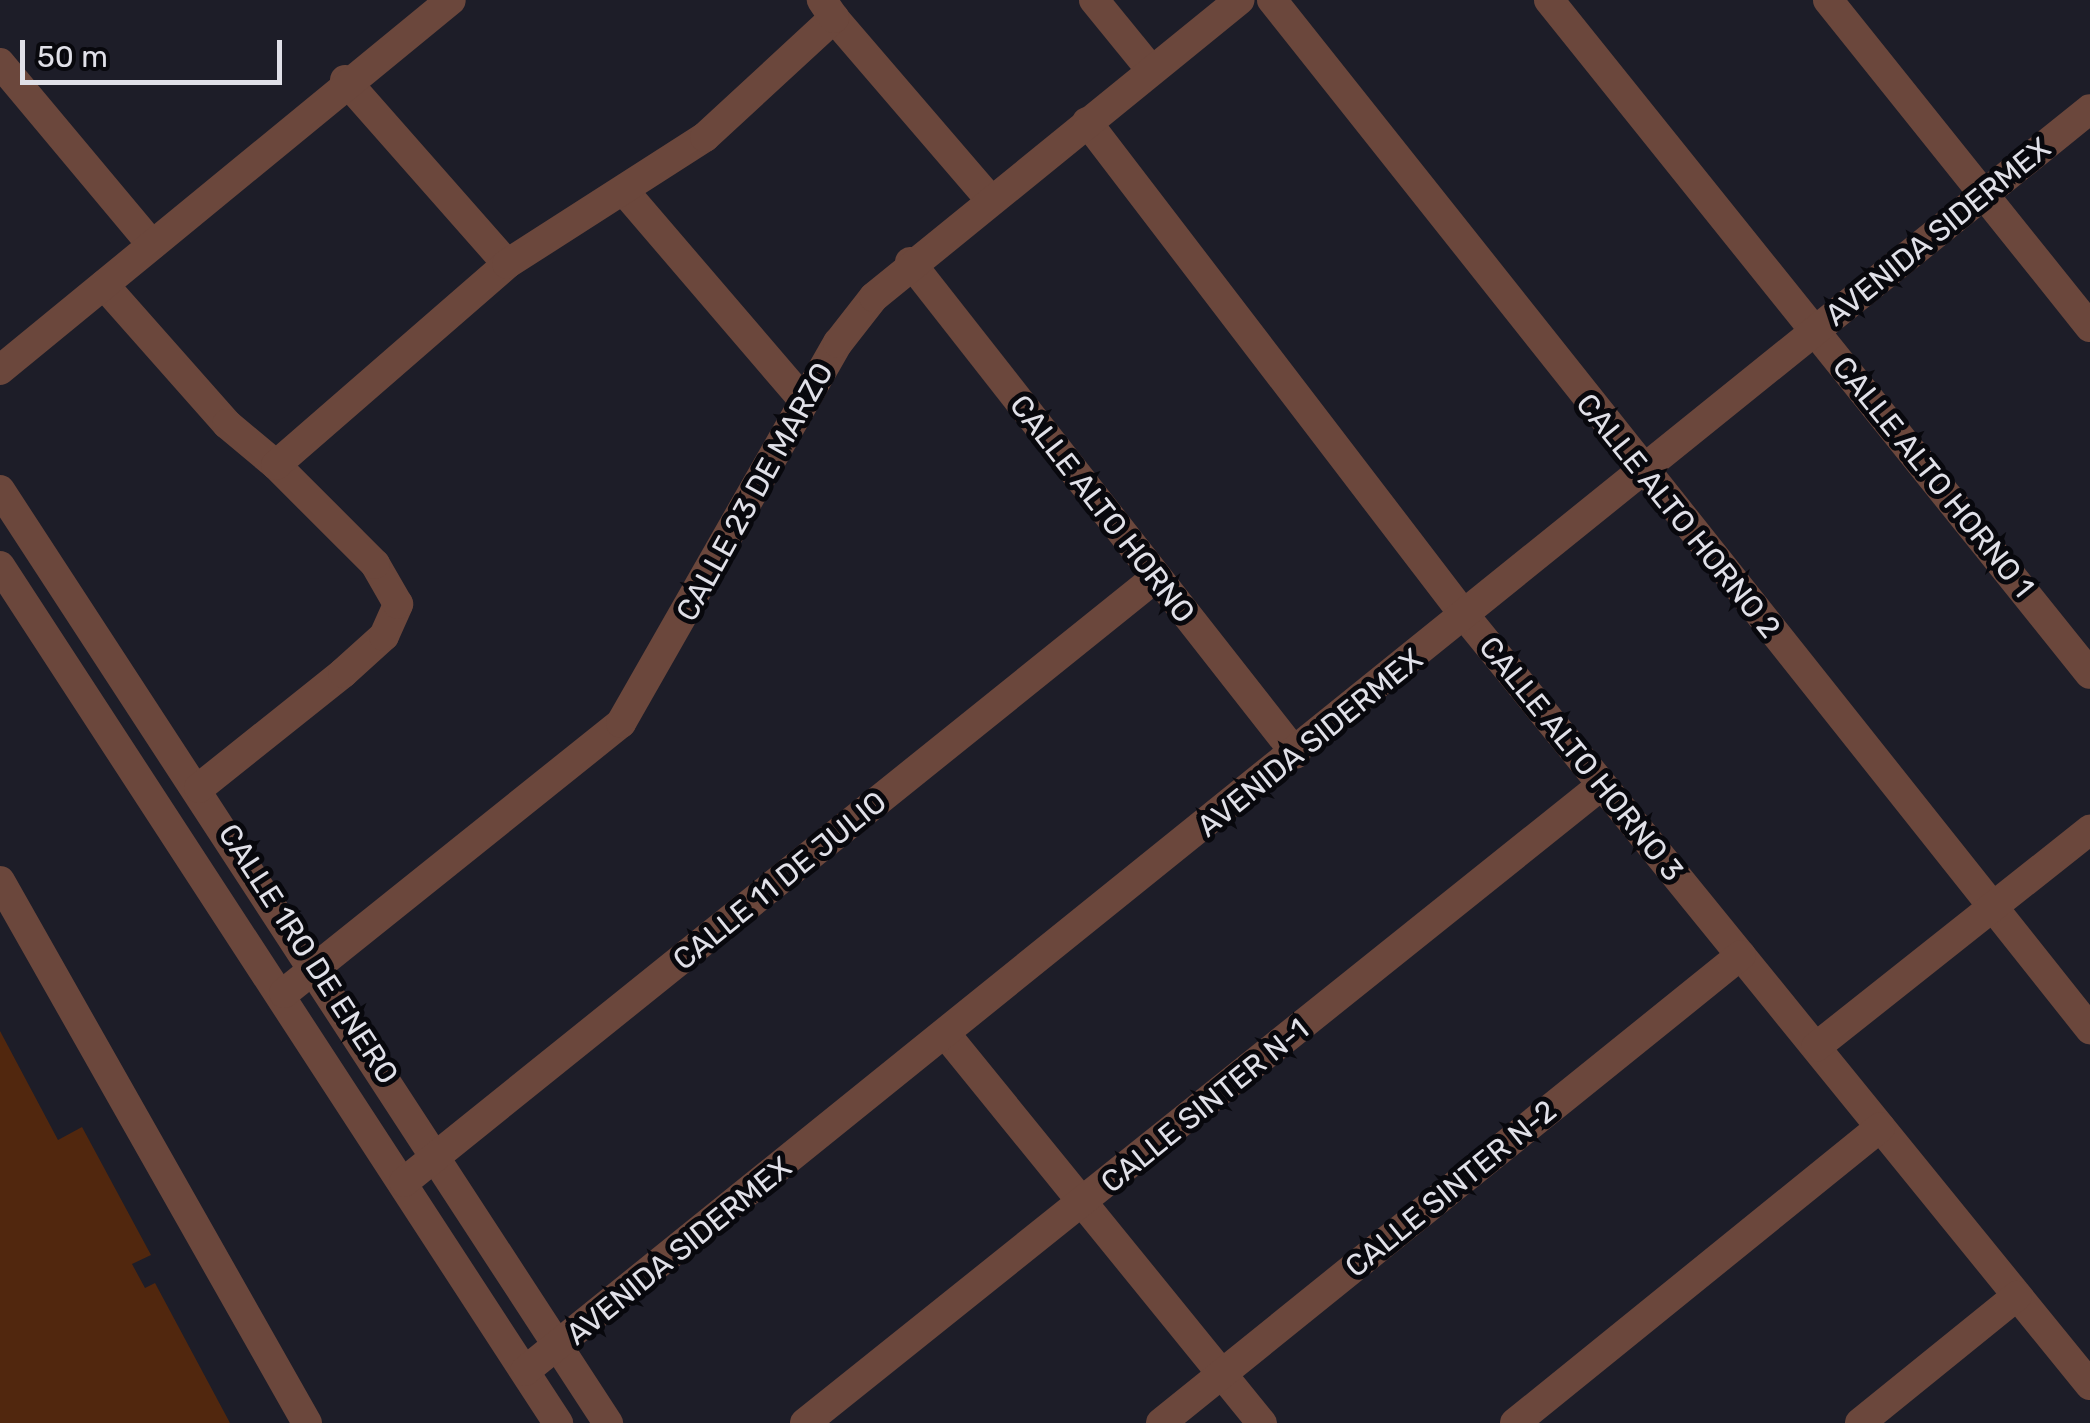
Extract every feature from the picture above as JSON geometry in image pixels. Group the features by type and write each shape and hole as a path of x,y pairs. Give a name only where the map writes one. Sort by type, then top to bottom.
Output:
{"street":[{"path":"0,370 345,80 451,0"},
{"path":"1094,0 1151,70"},
{"name":"CALLE 23 DE MARZO","path":"284,994 621,724 855,318 910,262 1240,0"},
{"name":"CALLE ALTO HORNO 2","path":"1272,0 1641,472 2090,1028"},
{"name":"CALLE ALTO HORNO 1","path":"1550,0 2090,674"},
{"path":"1828,0 2090,327"},
{"path":"276,465 506,264 625,192 705,137 828,9 990,198"},
{"path":"0,63 152,245"},
{"path":"345,80 506,264"},
{"name":"AVENIDA SIDERMEX","path":"525,1371 948,1038 2090,109"},
{"name":"CALLE ALTO HORNO 3","path":"1086,122 1465,616 2090,1386"},
{"path":"625,192 804,401"},
{"name":"CALLE ALTO HORNO","path":"910,262 1296,754"},
{"path":"104,285 227,424 276,465 374,564 398,604 384,636 199,788"},
{"name":"CALLE 1RO DE ENERO","path":"0,490 440,1155 608,1423"},
{"name":"CALLE 1RO DE ENERO","path":"0,566 284,994 558,1423"},
{"name":"CALLE 11 DE JULIO","path":"404,1182 1156,578"},
{"name":"CALLE SINTER N-1","path":"805,1423 1084,1204 1602,785"},
{"path":"1816,1048 2090,830"},
{"path":"0,881 307,1423"},
{"name":"CALLE SINTER N-2","path":"1161,1423 1741,956"},
{"path":"948,1038 1262,1423"},
{"path":"1515,1423 1880,1127"},
{"path":"1860,1423 2017,1296"}],"building":[{"path":"0,1031 58,1140 82,1127 151,1255 132,1264 145,1288 155,1283 230,1423 0,1423"}]}
